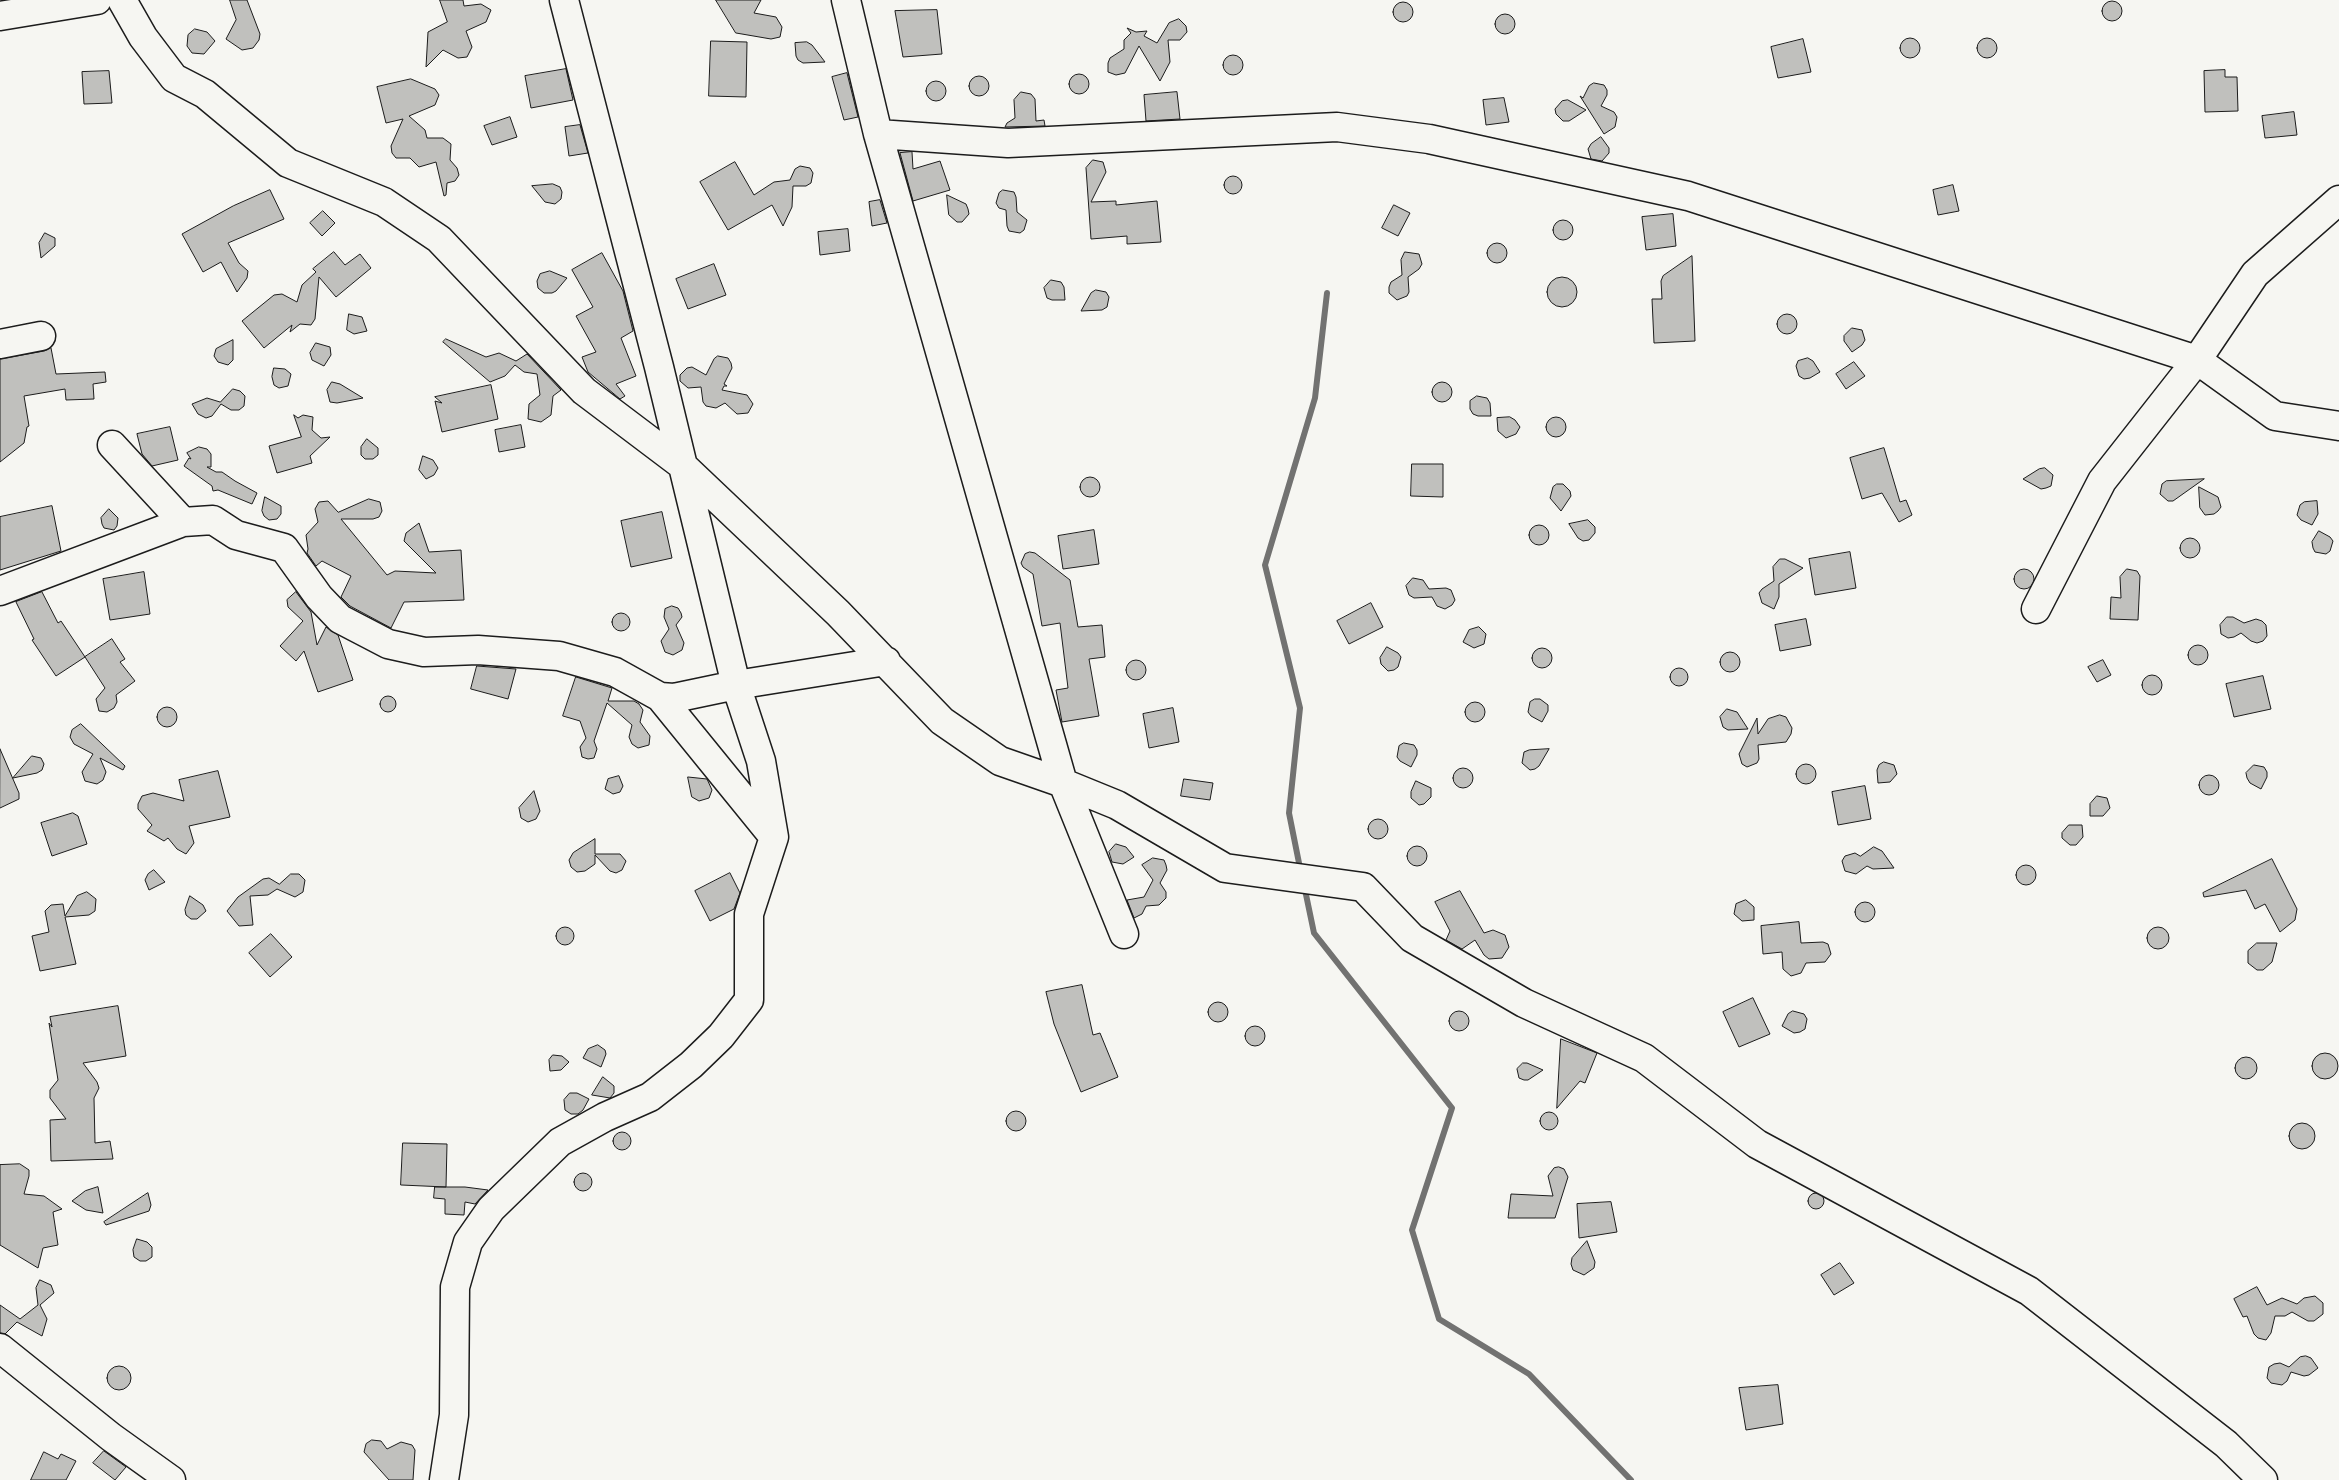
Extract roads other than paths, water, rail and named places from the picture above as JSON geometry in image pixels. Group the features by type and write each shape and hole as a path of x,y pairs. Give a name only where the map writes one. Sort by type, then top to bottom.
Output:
{"street":[{"path":"0,16 97,0"},
{"path":"122,0 143,37 174,78 205,94 288,163 384,202 439,240 584,391 682,465 838,613 942,721 1000,761 1063,783 1117,805 1225,868 1363,887 1412,938 1524,1003 1644,1058 1757,1144 2029,1291 2226,1444 2263,1480"},
{"path":"444,1480 454,1415 455,1287 468,1242 491,1209 560,1142 650,1096 670,1081 691,1065 721,1036 749,1000 749,914 774,837 761,760 736,685 659,366 564,0"},
{"path":"846,0 878,134 1063,783 1124,934"},
{"path":"878,134 1008,143 1338,127 1430,139 1688,196 2197,360 2275,416 2339,426"},
{"path":"2036,609 2102,481 2197,360 2255,274 2339,200"},
{"path":"0,344 41,336"},
{"path":"112,446 183,522"},
{"path":"0,591 183,522 213,520 236,535 284,548 319,597 340,619 388,644 424,652 478,650 559,656 615,672 660,697 774,837"},
{"path":"660,697 674,698 736,685 886,662"},
{"path":"0,1348 111,1436 171,1480"}],"waterway":[{"path":"1301,873 1289,813 1300,708 1265,565 1315,398 1327,293"},
{"path":"1304,885 1314,933 1452,1108 1412,1230 1439,1319 1529,1374 1631,1480"}]}
